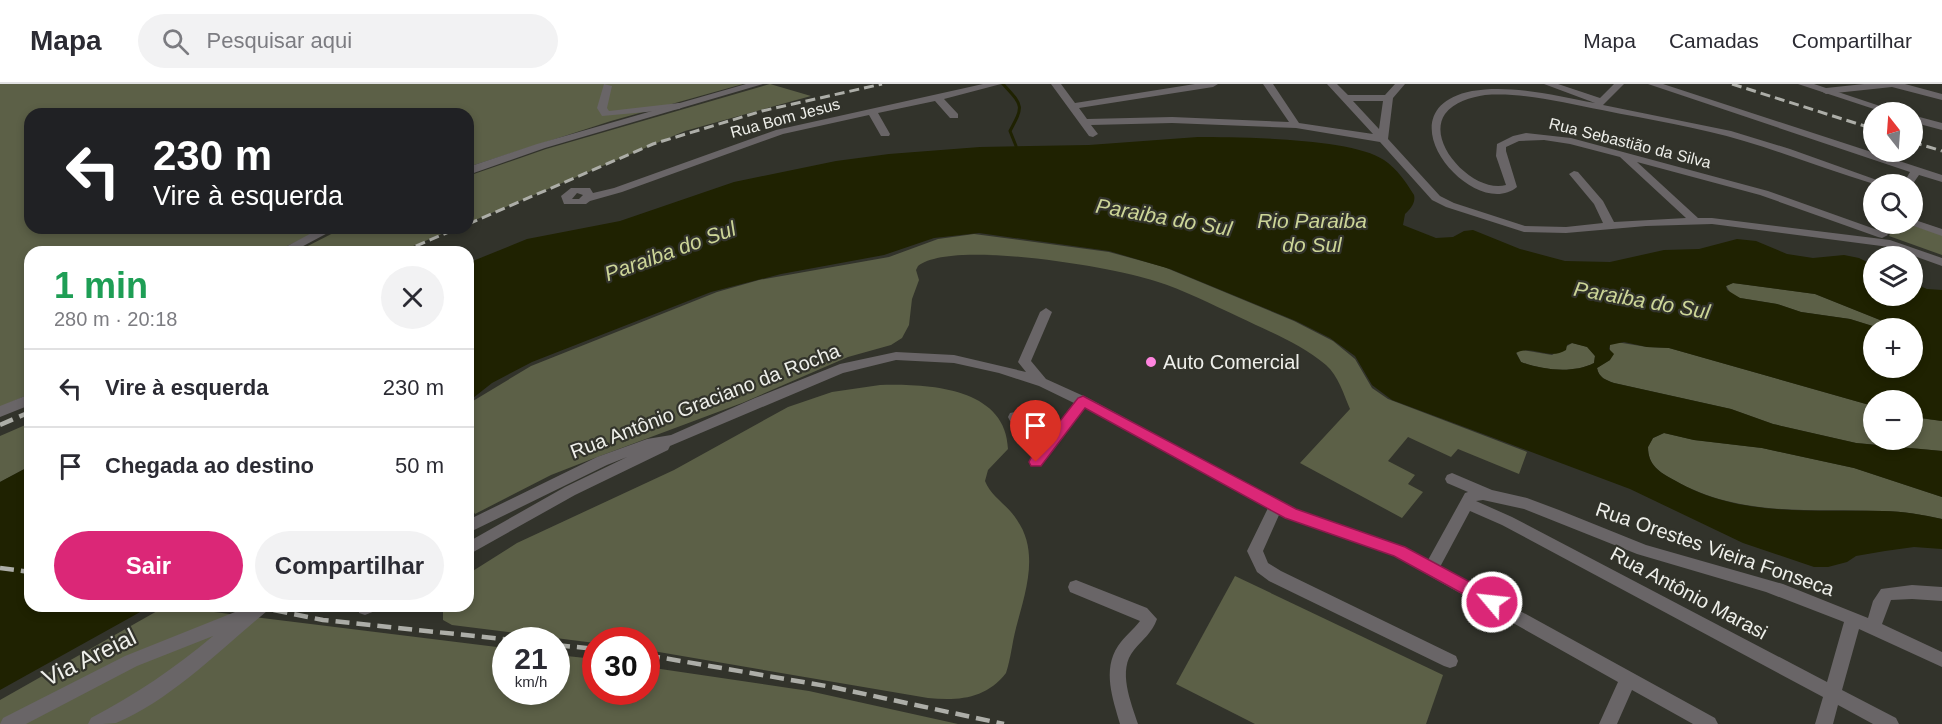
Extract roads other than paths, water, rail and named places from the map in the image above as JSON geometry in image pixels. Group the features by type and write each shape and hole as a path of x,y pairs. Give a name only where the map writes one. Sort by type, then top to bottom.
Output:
{"street":[{"path":"474,169 541,146 758,84"},
{"name":"Rua Bom Jesus","path":"588,198 618,190 763,137 993,84"},
{"path":"1056,84 1093,134"},
{"path":"1072,106 1214,84"},
{"path":"1268,84 1296,125"},
{"path":"1332,84 1431,194 1450,205 1515,227 1530,230 1566,230 1694,220 1743,224 1871,243 1886,239 1942,262"},
{"path":"1383,140 1388,98 1400,84"},
{"path":"1549,84 1573,91 1607,106 1727,133 1863,177"},
{"path":"1607,106 1619,84"},
{"path":"1653,84 1942,179"},
{"path":"1803,84 1863,103"},
{"path":"1826,91 1863,85 1892,84 1942,97"},
{"path":"607,86 602,108 606,114 679,106"},
{"path":"1565,100 1573,91"},
{"name":"Rua Sebastião da Silva","path":"1607,106 1514,92 1482,93 1455,99 1440,108 1434,126 1437,142 1469,183 1478,188 1493,191 1508,190 1512,187 1500,149 1506,142 1537,135 1547,136 1764,193 1863,229"},
{"path":"936,96 954,116"},
{"path":"1344,98 1388,98"},
{"path":"872,111 885,134"},
{"path":"1084,122 1172,120 1296,125 1383,140"},
{"path":"1923,121 1942,127"},
{"path":"1625,156 1694,220"},
{"path":"1574,174 1599,204 1610,226"},
{"path":"1923,226 1942,232"},
{"path":"294,246 319,234"},
{"path":"1870,234 1874,237 1871,243"},
{"name":"Rua Sebastião da Silva","path":"1874,234 1886,239"},
{"path":"1886,234 1886,239"},
{"path":"1046,312 1024,362 1036,378 1050,385"},
{"name":"Rua Antônio Graciano da Rocha","path":"474,524 602,461 647,444 673,440 824,375 883,358 921,356 954,359 1001,369 1050,385 1276,506 1311,522 1382,544 1709,724"},
{"path":"1036,462 1083,401"},
{"path":"0,412 24,402"},
{"path":"1015,417 1058,432"},
{"path":"474,546 570,491 673,440"},
{"path":"1452,479 1488,494"},
{"name":"Rua Orestes Vieira Fonseca","path":"1468,500 1476,494 1488,494 1530,506 1642,550 1781,591 1873,627 1942,660"},
{"path":"1431,569 1468,500"},
{"name":"Rua Antônio Marasi","path":"1468,500 1890,724"},
{"path":"1276,506 1255,551 1262,567 1275,576 1450,661"},
{"path":"1076,587 1135,610 1149,619 1147,626 1126,647 1117,664 1129,724"},
{"path":"1873,627 1881,602 1887,594 1904,592 1942,594"},
{"path":"97,724 146,697 181,673 252,612"},
{"name":"Via Areial","path":"9,724 131,661 246,616"},
{"path":"1824,724 1834,695 1853,620"},
{"path":"1608,724 1628,680"}],"water":[{"name":"Rio Paraiba do Sul","path":"1198,137 1295,140 1348,147 1384,160 1393,167 1414,195 1411,208 1405,214 1403,225 1436,238 1453,237 1464,231 1473,230 1520,249 1565,261 1610,262 1664,250 1699,249 1737,239 1756,241 1787,254 1813,258 1844,255 1859,258 1863,260 1863,306 1923,306 1923,287 1942,290 1942,421 1923,418 1923,390 1863,390 1863,403 1669,348 1647,347 1624,342 1610,345 1609,349 1614,354 1610,360 1597,368 1601,376 1614,383 1731,409 1773,424 1863,444 1863,450 1942,451 1942,497 1854,468 1762,448 1694,440 1664,433 1653,438 1648,447 1652,463 1664,474 1698,492 1724,501 1776,509 1890,511 1942,519 1942,549 1914,547 1885,551 1856,556 1847,562 1828,567 1814,567 1743,543 1630,489 1392,400 1372,385 1355,356 1330,338 1296,321 1170,269 1109,251 979,233 934,238 884,255 781,274 711,292 532,362 492,383 474,397 474,261 527,239 620,221 734,182 836,161 889,154 980,147 1089,145","holes":["1572,343 1587,347 1595,356 1594,363 1567,370 1548,369 1521,362 1516,353 1528,350 1560,353"]},
{"path":"24,469 24,612 140,612 0,690 0,482"}],"waterway":[{"path":"1003,84 1019,106 1018,116 1010,131 1016,146"}],"railway":[{"path":"474,221 653,144 762,111 882,84"},
{"path":"1732,84 1863,126"},
{"path":"1923,145 1942,151"},
{"path":"416,246 444,234"},
{"path":"0,425 24,415"},
{"path":"0,568 24,571"},
{"path":"283,612 323,620 492,638"},
{"path":"570,646 582,648"},
{"path":"660,657 832,687 1004,724"}],"place":[{"name":"Auto Comercial","path":"1151,362"}],"water label":[{"name":"Paraiba do Sul","path":"1164,217"},
{"name":"Paraiba do Sul","path":"670,251"},
{"name":"Paraiba do Sul","path":"1642,300"}]}
